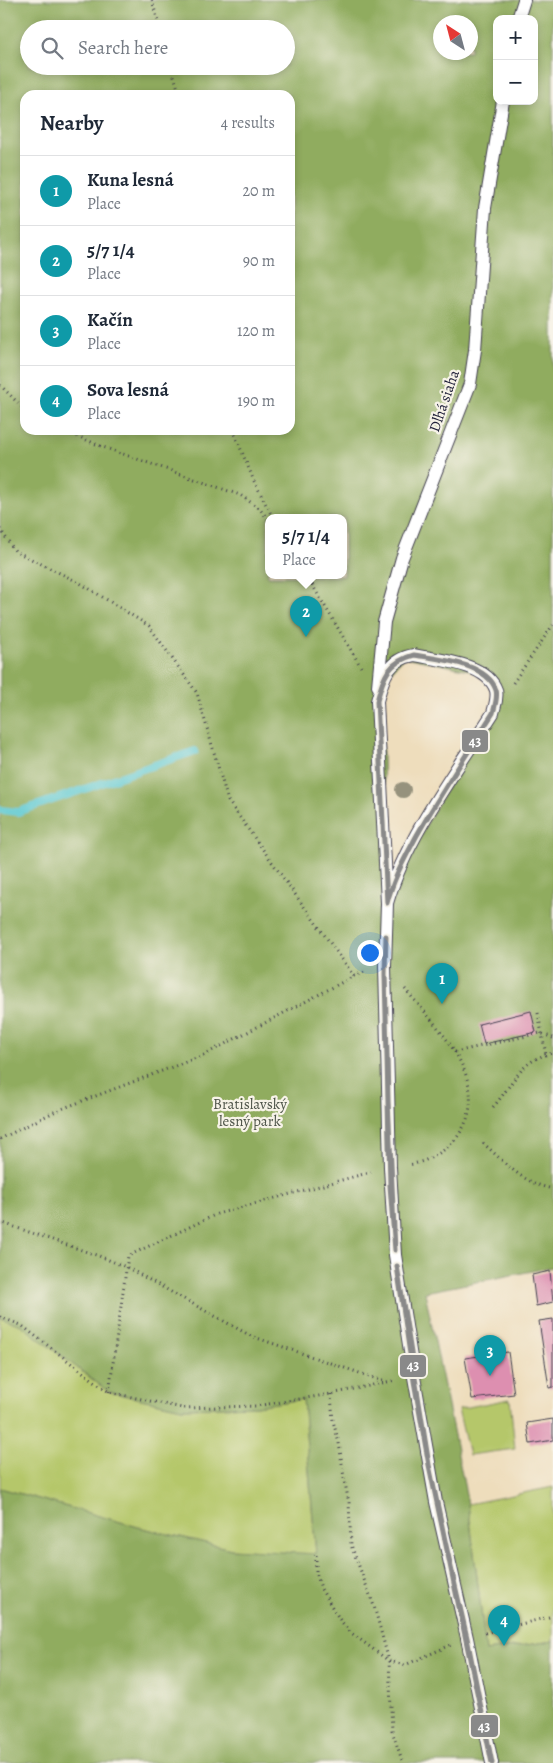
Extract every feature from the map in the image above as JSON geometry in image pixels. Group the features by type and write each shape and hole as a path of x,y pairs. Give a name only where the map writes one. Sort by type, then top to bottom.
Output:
{"lane":[{"path":"519,15 524,0"},
{"name":"Dlhá siaha","path":"377,701 378,668 384,622 397,576 470,384 475,350 485,208 502,105"},
{"path":"387,903 400,865 423,823 493,713 497,700 496,690 484,673 472,668 414,655 404,657 396,661 387,671 381,683 377,701 387,903 385,966 390,1167 396,1254 414,1377 436,1502 467,1638 492,1763"}],"path":[{"path":"152,0 158,20"},
{"path":"174,75 178,90"},
{"path":"0,385 20,405"},
{"path":"75,435 103,447 240,495 259,508 265,515"},
{"path":"235,435 254,481 272,514"},
{"path":"0,529 15,551 80,583 149,626 197,692 228,801 354,976"},
{"path":"309,579 358,661 377,701"},
{"path":"493,713 553,626"},
{"path":"0,1139 56,1111 204,1055 354,976 385,966 447,1038 464,1068 468,1084 469,1111 465,1125 457,1138 444,1151 412,1164 390,1167 217,1214 128,1256 109,1392"},
{"path":"538,1013 540,1033 546,1055"},
{"path":"455,1052 540,1033 553,1038"},
{"path":"493,1107 523,1067 538,1058 553,1054"},
{"path":"482,1143 529,1182 553,1189"},
{"path":"0,1222 126,1267 251,1336 386,1382"},
{"path":"0,1317 21,1325 109,1392 182,1408 256,1406 331,1394 414,1377"},
{"path":"331,1394 333,1420 340,1443 344,1478 350,1503 351,1545 374,1606 389,1661 392,1731 403,1763"},
{"path":"316,1555 316,1570 321,1589 340,1620 350,1632 389,1661 405,1665 467,1638 553,1616"}],"green space":[{"name":"Bratislavský lesný park","path":"0,0 553,0 553,1267 425,1292 468,1504 486,1651 553,1641 553,1763 0,1763 0,1488 138,1527 231,1549 316,1554 303,1399 256,1406 182,1408 109,1392 21,1325 0,1317","holes":["404,657 484,673 497,700 393,883 387,901 381,683"]},
{"path":"0,1317 21,1325 109,1392 182,1408 256,1406 303,1399 316,1555 231,1549 138,1527 0,1488"},
{"path":"510,1399 515,1449 469,1455 458,1409"},
{"path":"553,1487 553,1641 486,1651 468,1504"}],"building":[{"path":"531,1011 536,1032 484,1044 479,1024"},
{"path":"550,1271 553,1302 536,1306 532,1275"},
{"path":"553,1319 553,1387 549,1388 539,1321"},
{"path":"508,1352 514,1394 472,1399 465,1358"},
{"path":"553,1419 553,1440 530,1444 527,1423"}],"waterway":[{"path":"0,810 18,812 195,751"}],"transit line":[{"name":"43","path":"414,655 448,661 472,668 491,681 497,693 493,713 416,837 396,877 387,903 377,701 384,678 392,666 414,655"},
{"name":"43","path":"385,974 386,936"},
{"name":"43","path":"385,974 386,936"},
{"name":"43","path":"385,974 387,1056"},
{"name":"43","path":"385,974 387,1056"},
{"name":"43","path":"387,1056 388,1101"},
{"name":"43","path":"387,1056 388,1101"},
{"name":"43","path":"388,1101 395,1250"},
{"name":"43","path":"388,1101 390,1185 395,1250"},
{"name":"43","path":"397,1266 429,1465"},
{"name":"43","path":"397,1266 429,1465"},
{"name":"43","path":"429,1465 447,1550"},
{"name":"43","path":"429,1465 447,1550"},
{"name":"43","path":"447,1550 467,1638 492,1763 447,1550"}],"place":[{"name":"5/7 1/4","path":"306,637"},
{"name":"Kuna lesná","path":"442,1004"},
{"name":"Kačín","path":"490,1376"},
{"name":"Sova lesná","path":"504,1646"}]}
